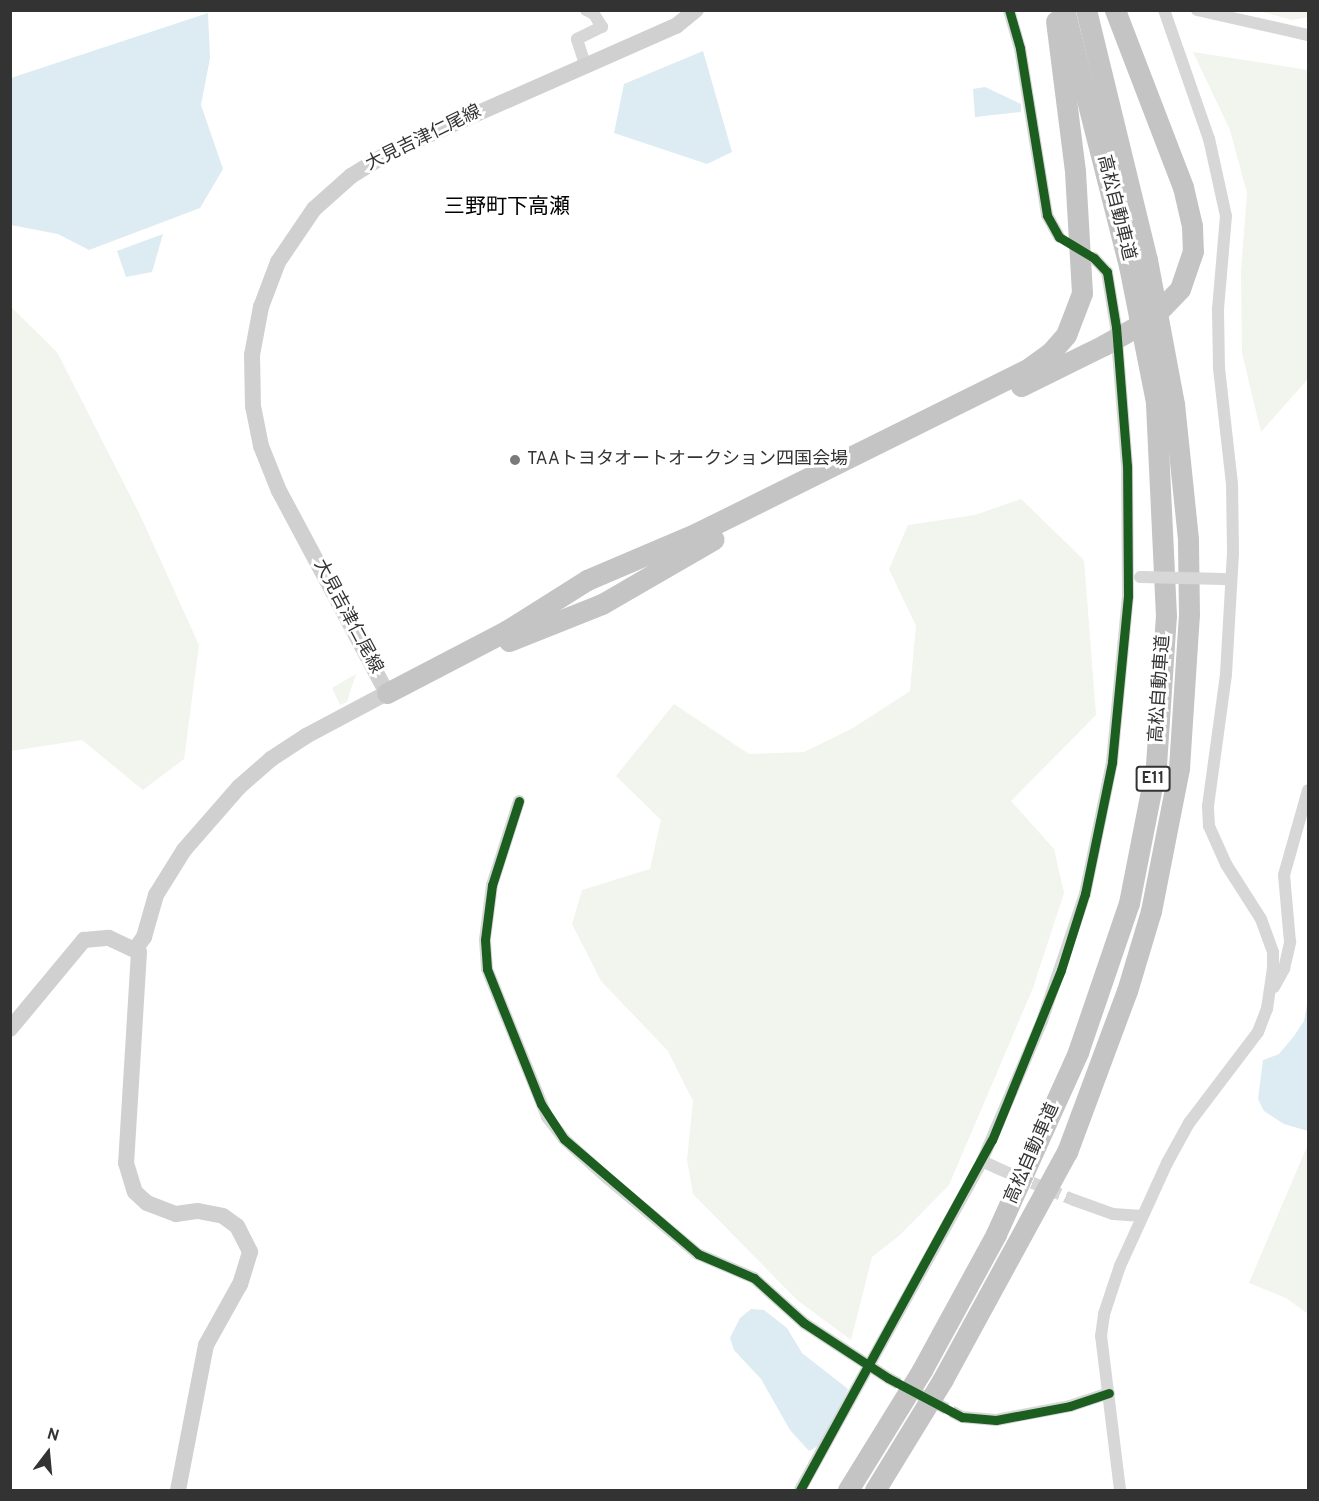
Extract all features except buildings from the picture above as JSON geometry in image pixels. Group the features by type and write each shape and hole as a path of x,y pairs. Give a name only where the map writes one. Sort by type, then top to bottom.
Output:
{"highway":[{"path":"387,693 506,631 587,580 697,533 1029,368 1052,351 1066,335 1082,293 1075,171 1055,10"},
{"name":"高松自動車道","path":"848,1491 922,1370 996,1234 1078,1052 1129,903 1156,765 1166,616 1156,402 1129,266 1064,10"},
{"name":"高松自動車道","path":"875,1491 944,1379 1067,1152 1127,991 1148,922 1179,768 1189,615 1188,538 1174,404 1147,260 1086,10"},
{"path":"387,693 421,683 516,638 602,604 702,545 1104,345 1152,318 1180,289 1193,251 1188,206 1115,10"}],"street":[{"path":"585,63 577,39 602,27 594,14 586,10"},
{"name":"大見吉津仁尾線","path":"387,693 279,491 261,446 253,406 252,365 261,307 278,262 314,209 351,176 390,152 585,63 676,26 696,10"},
{"path":"1009,10 1020,48 1047,215 1059,237"},
{"path":"1164,10 1209,139 1226,216 1218,309 1219,368 1232,484 1227,579 1226,674 1208,806 1209,826 1226,864 1261,919 1273,952 1270,993"},
{"path":"1197,10 1308,35"},
{"path":"801,1491 982,1161 1042,1021 1084,894 1112,762 1134,577 1116,327 1107,272 1094,258"},
{"path":"1134,577 1227,579"},
{"path":"136,948 144,937 156,895 184,850 239,787 271,759 306,736 387,693"},
{"path":"1120,1491 1101,1336 1104,1314 1142,1216 1190,1123 1258,1032 1270,993 1287,959 1290,942 1284,875 1308,790"},
{"path":"519,801 492,885 485,940 487,969 548,1117 564,1139 698,1254 754,1278 804,1323 870,1363 888,1378"},
{"path":"10,1029 84,940 109,938 136,948 141,958 126,1163 135,1192 147,1203 176,1214 198,1212 223,1216 237,1226 250,1252 240,1284 207,1345 178,1491"},
{"path":"982,1161 999,1169"},
{"path":"1074,1200 1113,1214 1142,1216"},
{"path":"962,1417 996,1420 1070,1406 1108,1393"}],"shaded area":[{"path":"1259,11 1308,11 1308,17 1292,20"},
{"path":"208,13 210,58 201,105 223,169 200,208 89,250 58,234 11,225 11,78"},
{"path":"703,51 732,152 707,164 614,133 624,84"},
{"path":"1193,52 1308,70 1308,379 1261,432 1242,353 1241,271 1247,193 1230,130"},
{"path":"985,87 1021,104 1021,112 975,117 973,89"},
{"path":"163,234 152,272 126,277 117,251"},
{"path":"10,306 57,352 140,515 199,645 184,759 143,790 82,740 11,751"},
{"path":"1021,499 1084,560 1096,715 1011,801 1054,849 1064,893 1033,988 949,1185 900,1235 872,1257 851,1340 797,1300 693,1194 687,1160 693,1101 668,1051 601,981 572,924 582,890 650,869 661,820 616,776 674,704 749,754 804,752 853,728 910,691 916,626 889,569 908,525 975,515"},
{"path":"356,674 347,702 340,705 332,688"},
{"path":"1308,1000 1308,1131 1284,1124 1264,1111 1258,1099 1263,1060 1279,1054 1294,1036 1304,1021"},
{"path":"1308,1144 1308,1314 1286,1298 1249,1283"},
{"path":"751,1309 764,1310 787,1328 802,1353 848,1389 835,1422 818,1446 809,1451 790,1430 761,1379 734,1350 730,1338 740,1318"}],"tunnel":[{"path":"999,1169 1074,1200"},
{"path":"888,1378 962,1417"}],"cycle path":[{"path":"800,1490 992,1140 1061,970 1085,894 1112,762 1128,596 1127,466 1116,327 1107,272 1094,258 1059,237 1047,215 1020,48 1009,10"},
{"path":"519,801 492,885 485,940 487,969 541,1104 564,1139 698,1254 754,1278 804,1323 888,1378 962,1417 996,1420 1070,1406 1109,1393"}],"place":[{"name":"TAAトヨタオートオークション四国会場","path":"515,460"}],"district":[{"name":"三野町下高瀬","path":"507,208"}]}
